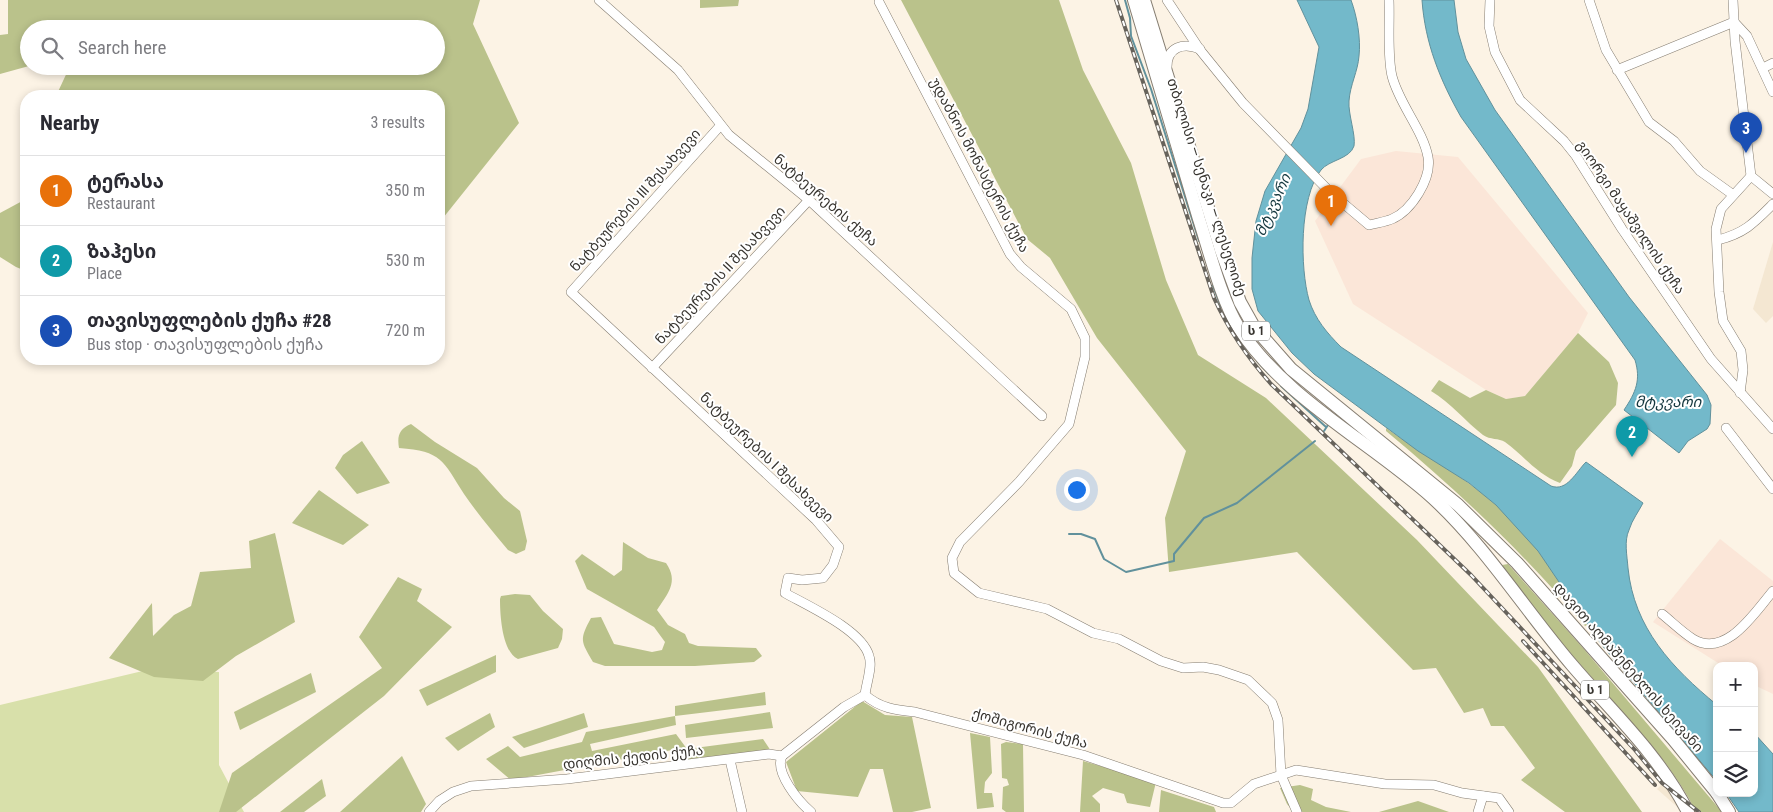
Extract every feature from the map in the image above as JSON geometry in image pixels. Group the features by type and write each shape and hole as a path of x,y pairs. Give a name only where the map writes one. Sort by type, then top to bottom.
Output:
{"highway":[{"name":"თბილისი — სენაკი — ლესელიძე","path":"1134,0 1213,262 1238,327 1284,380 1432,498 1470,537 1573,666 1650,750 1673,784 1688,812"},
{"name":"თბილისი — სენაკი — ლესელიძე","path":"1144,0 1228,272 1240,302 1257,332 1291,369 1452,499 1517,563"},
{"name":"დავით აღმაშენებლის ხეივანი","path":"1517,563 1667,732 1713,788"},
{"name":"დავით აღმაშენებლის ხეივანი","path":"1720,797 1729,812"}],"street":[{"name":"ნატბეურების ქუჩა","path":"599,0 678,70 720,126 809,200 1042,416"},
{"path":"1167,0 1200,50 1243,103 1331,193 1369,225 1393,219 1417,197 1426,179 1428,157 1414,122 1396,91 1391,73 1389,0"},
{"name":"გიორგი მაყაშვილის ქუჩა","path":"1490,0 1489,26 1495,52 1520,100 1564,141 1576,156 1622,229 1710,359 1773,429"},
{"path":"1589,0 1606,50 1649,122 1674,141 1700,171 1732,194"},
{"path":"1733,0 1751,176 1773,194"},
{"name":"უდაბნოს მონასტერის ქუჩა","path":"879,2 1010,254 1021,267 1071,310 1085,338 1085,357 1069,424 1019,482 960,542 952,558 954,573 979,593 1047,609 1093,633 1119,639 1161,661 1184,668 1204,667 1219,670 1248,680 1272,703 1278,720 1281,775"},
{"path":"1617,70 1734,22"},
{"path":"1734,22 1746,36 1773,92"},
{"path":"1167,77 1168,56 1176,48 1192,46 1200,50"},
{"path":"1763,68 1773,63"},
{"name":"ნატბეურების III შესახვევი","path":"571,292 720,126"},
{"path":"1740,393 1743,370 1740,351 1723,321 1719,292 1716,229 1721,209 1732,194 1751,176"},
{"name":"ნატბეურების II შესახვევი","path":"652,368 809,200"},
{"path":"1718,240 1738,235 1773,204"},
{"name":"ნატბეურების I შესახვევი","path":"571,292 816,520 839,547 833,565 823,578 802,580 788,578 785,593 844,628 865,646 870,658 865,695"},
{"path":"1726,428 1773,489"},
{"path":"1662,614 1694,640 1716,643 1730,638 1773,591"},
{"path":"811,812 792,790 783,775 780,759 844,707 865,695"},
{"name":"ქოშიგორის ქუჩა","path":"865,695 874,703 887,709 915,712 1083,755 1223,803 1231,803 1254,784 1296,770 1386,784 1434,785 1462,793 1499,798 1509,812"},
{"name":"დიღმის ქედის ქუჩა","path":"429,812 439,800 453,792 471,786 567,779 769,754 782,756"},
{"path":"730,760 742,812"},
{"path":"1281,775 1297,812"},
{"path":"1478,812 1483,796"}],"shaded area":[{"path":"1396,151 1458,157 1588,313 1578,333 1525,396 1506,399 1486,390 1353,304 1315,221 1361,159"},
{"path":"1773,242 1773,316 1766,323 1753,309"},
{"path":"1720,539 1773,581 1773,694 1758,687 1758,662 1717,662 1653,622"},
{"path":"1665,781 1706,812 1683,812 1657,789"}],"green space":[{"path":"8,0 480,0 473,24 519,123 445,216 445,90 59,90 66,75 445,75 445,20 20,20 20,68 0,74 0,35 8,34"},
{"path":"700,0 739,0 738,6 700,8"},
{"path":"901,0 1059,0 1083,70 1131,163 1166,280 1198,355 1266,398 1417,540 1538,667 1642,812 1565,812 1521,780 1535,768 1504,726 1491,726 1483,708 1464,713 1436,668 1413,670 1297,552 1169,572 1165,518 1186,451 1097,338 1050,258 1027,239"},
{"path":"20,202 20,269 0,257 0,213"},
{"path":"1578,333 1609,362 1618,383 1616,405 1576,451 1572,466 1560,483 1544,475 1505,442 1483,435 1431,391 1439,380 1470,398 1486,390 1506,399 1525,396"},
{"path":"411,424 435,442 477,468 504,498 520,511 527,541 525,550 516,554 508,550 474,508 440,460 424,452 399,448 398,440 401,431"},
{"path":"1386,428 1482,493 1509,517 1546,561 1587,625 1585,626 1515,548 1439,477 1386,431"},
{"path":"362,441 390,483 357,494 335,468 343,455"},
{"path":"319,490 369,525 343,545 292,523"},
{"path":"275,533 295,622 236,656 203,681 154,677 109,658 152,603 153,636 174,615 191,606 200,572 251,568 249,541"},
{"path":"623,542 648,558 666,563 672,576 672,582 668,593 657,610 668,625 685,634 689,643 698,646 756,648 762,656 754,662 695,666 605,666 593,662 583,640 591,618 601,617 614,644 652,652 662,650 665,642 654,627 587,589 575,561 582,554 614,576 622,570"},
{"path":"1508,564 1583,648 1722,812 1696,812 1686,793 1662,759 1569,652 1502,565"},
{"path":"398,577 422,589 417,601 452,627 384,696 236,812 219,812 232,773 382,668 359,637"},
{"path":"515,594 530,595 543,611 563,629 562,639 558,648 518,659 508,649 503,632 500,599 501,596"},
{"path":"496,655 496,672 427,706 419,690"},
{"path":"151,669 219,672 219,765 244,812 0,812 0,705"},
{"path":"311,673 316,692 240,730 234,712"},
{"path":"765,692 766,705 675,716 675,706"},
{"path":"862,701 885,715 912,717 931,808 912,812 893,812 883,769 870,769 858,797 797,791 786,762"},
{"path":"770,712 773,728 686,738 685,725"},
{"path":"490,713 495,727 458,751 445,738"},
{"path":"584,713 588,727 524,748 512,737"},
{"path":"675,716 676,725 590,744 592,751 676,734 687,749 763,739 771,751 674,761 672,750 511,780 486,759 508,746 520,757 582,742 586,732"},
{"path":"970,733 990,737 992,773 985,782 984,793 992,793 994,807 977,809"},
{"path":"1006,742 1023,744 1024,812 1006,812 1002,809 1003,787 1009,785 1007,779 1002,778 1001,744"},
{"path":"402,756 426,804 421,812 340,812"},
{"path":"1083,761 1156,782 1150,807 1127,803 1124,794 1103,788 1092,796 1100,804 1100,812 1080,812"},
{"path":"322,779 326,796 304,812 280,812"},
{"path":"1300,785 1313,789 1311,800 1326,807 1351,812 1294,812 1287,804 1280,788"},
{"path":"1161,790 1214,807 1216,812 1159,812"},
{"path":"1418,801 1449,812 1379,812"}],"water":[{"path":"1297,0 1351,0 1359,35 1358,62 1349,101 1354,146 1344,157 1321,170 1314,182 1305,215 1303,234 1306,286 1309,300 1318,320 1341,347 1551,486 1557,487 1566,484 1586,462 1643,503 1627,534 1626,548 1632,590 1638,610 1658,645 1685,676 1713,702 1713,776 1601,644 1538,551 1496,505 1469,483 1418,451 1314,374 1292,353 1258,311 1252,289 1252,258 1256,221 1265,191 1301,128 1308,109 1319,47"},
{"name":"მტკვარი","path":"1422,0 1454,0 1458,32 1466,59 1495,110 1629,297 1707,395 1711,405 1710,424 1707,429 1688,441 1679,453 1624,410 1636,386 1638,374 1635,360 1461,117 1446,89 1430,46"},
{"path":"1758,737 1773,754 1773,812 1739,812 1729,797 1758,797"}],"waterway":[{"path":"1125,0 1130,18 1131,36 1151,89 1199,241"},
{"path":"1213,286 1221,307"},
{"path":"1230,325 1247,349"},
{"path":"1257,361 1269,374"},
{"path":"1281,386 1326,427"},
{"path":"1324,431 1328,425"},
{"path":"1069,534 1081,534 1095,539 1104,559 1126,572 1174,561 1174,554 1204,518 1237,503 1315,441"}],"railway":[{"path":"1116,0 1214,298 1232,333 1246,354 1271,384 1471,575 1635,750 1662,783 1699,812"},
{"path":"1523,641 1655,785"}],"place":[{"name":"თავისუფლების ქუჩა #28","path":"1746,153"},
{"name":"ტერასა","path":"1331,226"},
{"name":"ზაჰესი","path":"1632,457"}]}
